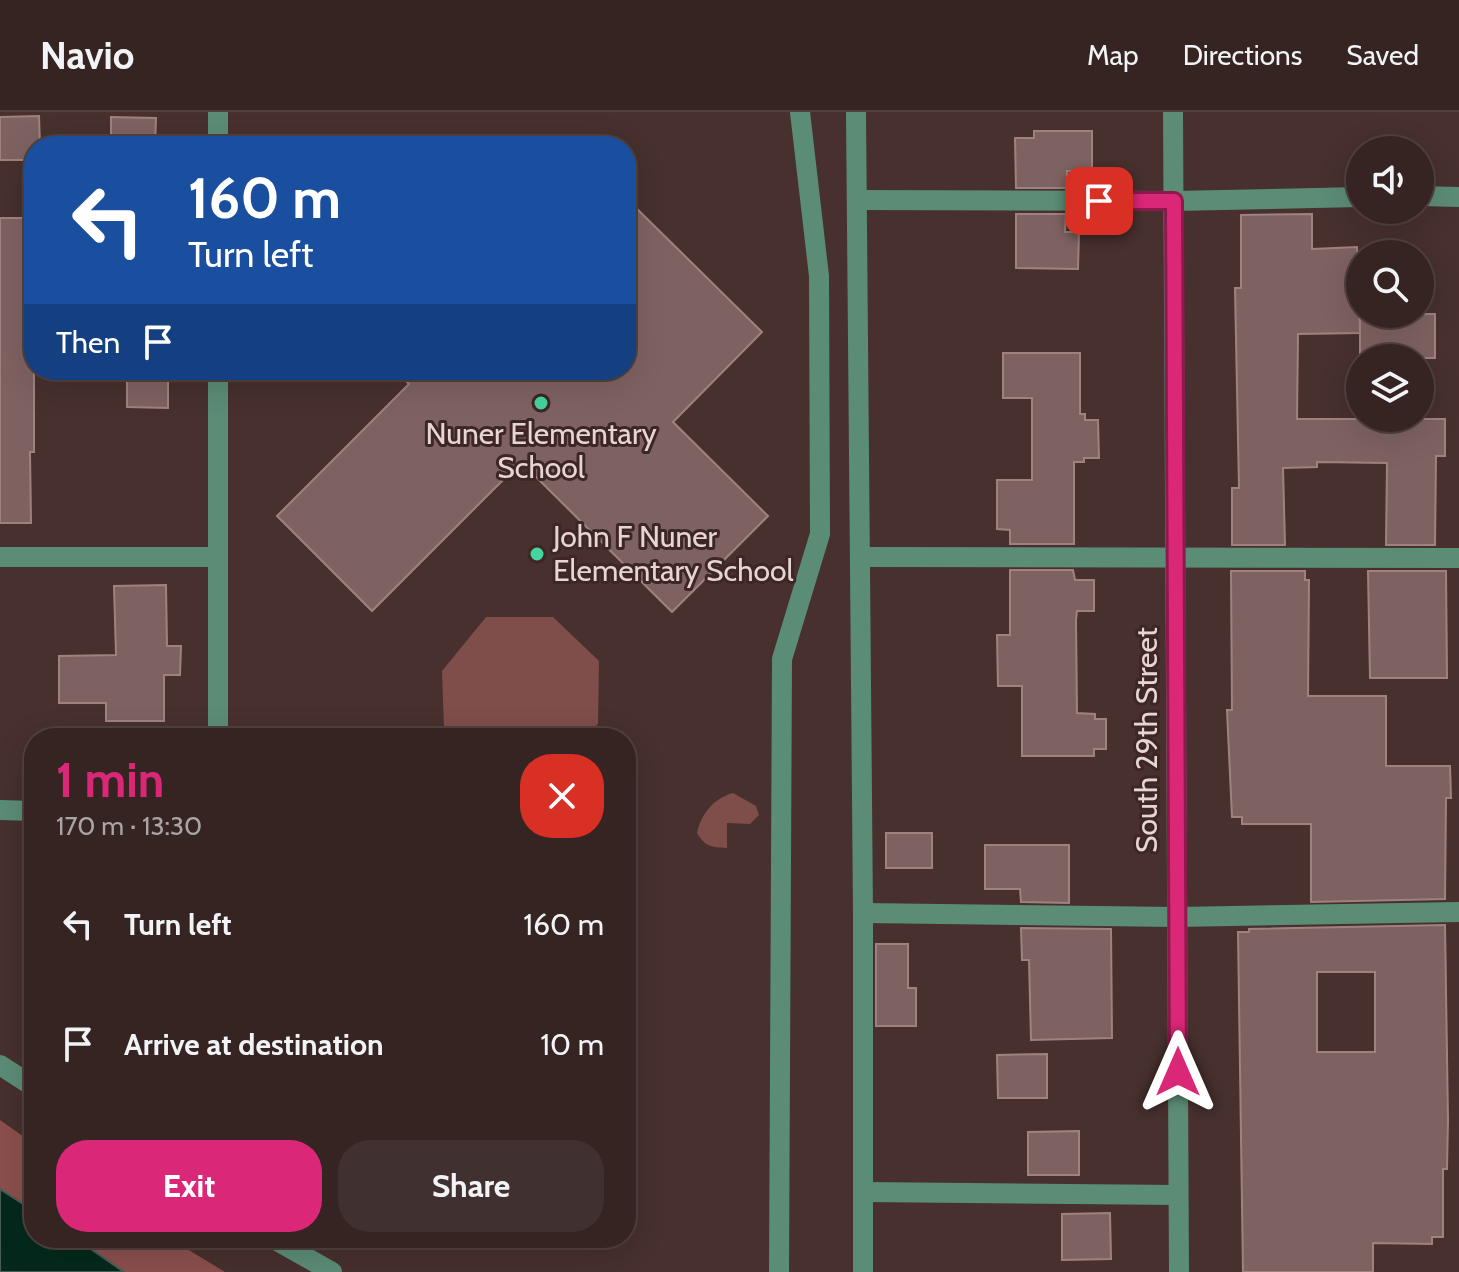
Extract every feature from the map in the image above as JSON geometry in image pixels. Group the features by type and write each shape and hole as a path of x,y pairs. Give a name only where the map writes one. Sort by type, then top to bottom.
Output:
{"street":[{"path":"218,112 218,136"},
{"path":"779,1272 782,659 820,534 819,276 800,112"},
{"path":"856,112 863,1272"},
{"name":"South 29th Street","path":"1173,112 1179,1272"},
{"path":"1434,196 1459,197"},
{"path":"857,200 1174,201 1346,197"},
{"path":"218,380 218,728"},
{"path":"0,557 218,557"},
{"path":"861,557 1459,558"},
{"path":"0,810 24,811"},
{"path":"863,913 1177,917 1459,912"},
{"path":"0,1065 24,1081"},
{"path":"864,1192 1178,1195"},
{"path":"290,1248 332,1272"}],"shaded area":[{"path":"486,617 553,617 599,661 598,724 594,728 444,728 442,671"},
{"path":"733,793 756,806 759,815 750,824 727,823 727,848 709,845 697,833 702,819 714,803"},
{"path":"0,1120 24,1137 24,1205 0,1189"},
{"path":"0,1189 24,1205 24,1248 89,1248 124,1272 0,1272"},
{"path":"88,1248 185,1248 225,1272 123,1272"}],"building":[{"path":"39,116 40,136 24,136 24,160 0,160 0,117"},
{"path":"111,117 156,118 155,136 111,136"},
{"path":"1034,131 1092,131 1092,172 1067,171 1067,188 1016,188 1015,138 1034,138"},
{"name":"Nuner Elementary School","path":"636,208 762,332 673,422 768,516 672,612 521,462 372,611 277,516 409,384 405,380 636,380"},
{"path":"1016,214 1066,214 1065,232 1079,232 1078,269 1016,268"},
{"path":"1312,214 1312,249 1346,247 1346,328 1360,328 1360,333 1298,334 1297,419 1346,419 1346,432 1434,432 1434,419 1445,419 1445,456 1436,456 1435,545 1386,545 1387,463 1317,462 1317,467 1283,468 1285,545 1232,545 1232,488 1239,488 1235,288 1241,288 1241,215"},
{"path":"0,218 24,218 24,380 34,380 34,452 30,452 31,523 0,523"},
{"path":"1435,314 1435,358 1434,344 1360,344 1360,328 1434,328"},
{"path":"1003,353 1080,353 1080,414 1085,414 1085,420 1098,420 1099,458 1074,462 1074,544 1010,544 1010,530 997,529 997,480 1032,480 1032,398 1003,398"},
{"path":"127,380 168,380 168,408 127,407"},
{"path":"1010,570 1073,570 1075,580 1094,580 1094,611 1077,611 1076,620 1077,713 1095,714 1095,719 1106,719 1106,749 1094,749 1094,756 1022,756 1022,686 998,686 997,635 1010,635"},
{"path":"1231,571 1305,571 1305,580 1309,580 1308,696 1386,696 1386,766 1450,766 1451,798 1446,798 1445,899 1311,902 1311,824 1242,824 1242,817 1232,817 1227,710 1232,710"},
{"path":"1368,571 1446,571 1447,678 1370,678"},
{"path":"166,585 167,646 181,646 180,675 164,675 164,721 106,721 106,703 59,703 59,656 116,655 114,586"},
{"path":"886,833 932,833 932,868 886,868"},
{"path":"985,845 1069,845 1069,903 1021,902 1020,889 985,889"},
{"path":"1445,925 1448,1120 1447,1169 1443,1169 1443,1237 1432,1237 1432,1244 1373,1243 1373,1272 1243,1272 1238,932 1249,932 1249,929","holes":["1317,972 1375,972 1375,1052 1317,1052"]},
{"path":"1021,928 1111,929 1112,1038 1031,1040 1029,960 1022,960"},
{"path":"876,944 908,944 908,988 916,988 916,1026 876,1026"},
{"path":"1047,1054 1047,1098 998,1098 997,1055"},
{"path":"1079,1131 1079,1175 1028,1175 1028,1132"},
{"path":"1110,1213 1111,1259 1062,1260 1062,1214"}],"place":[{"name":"Nuner Elementary School","path":"541,403"},
{"name":"John F Nuner Elementary School","path":"537,554"}],"route":[{"path":"1099,201 1174,201 1178,1072"}]}
